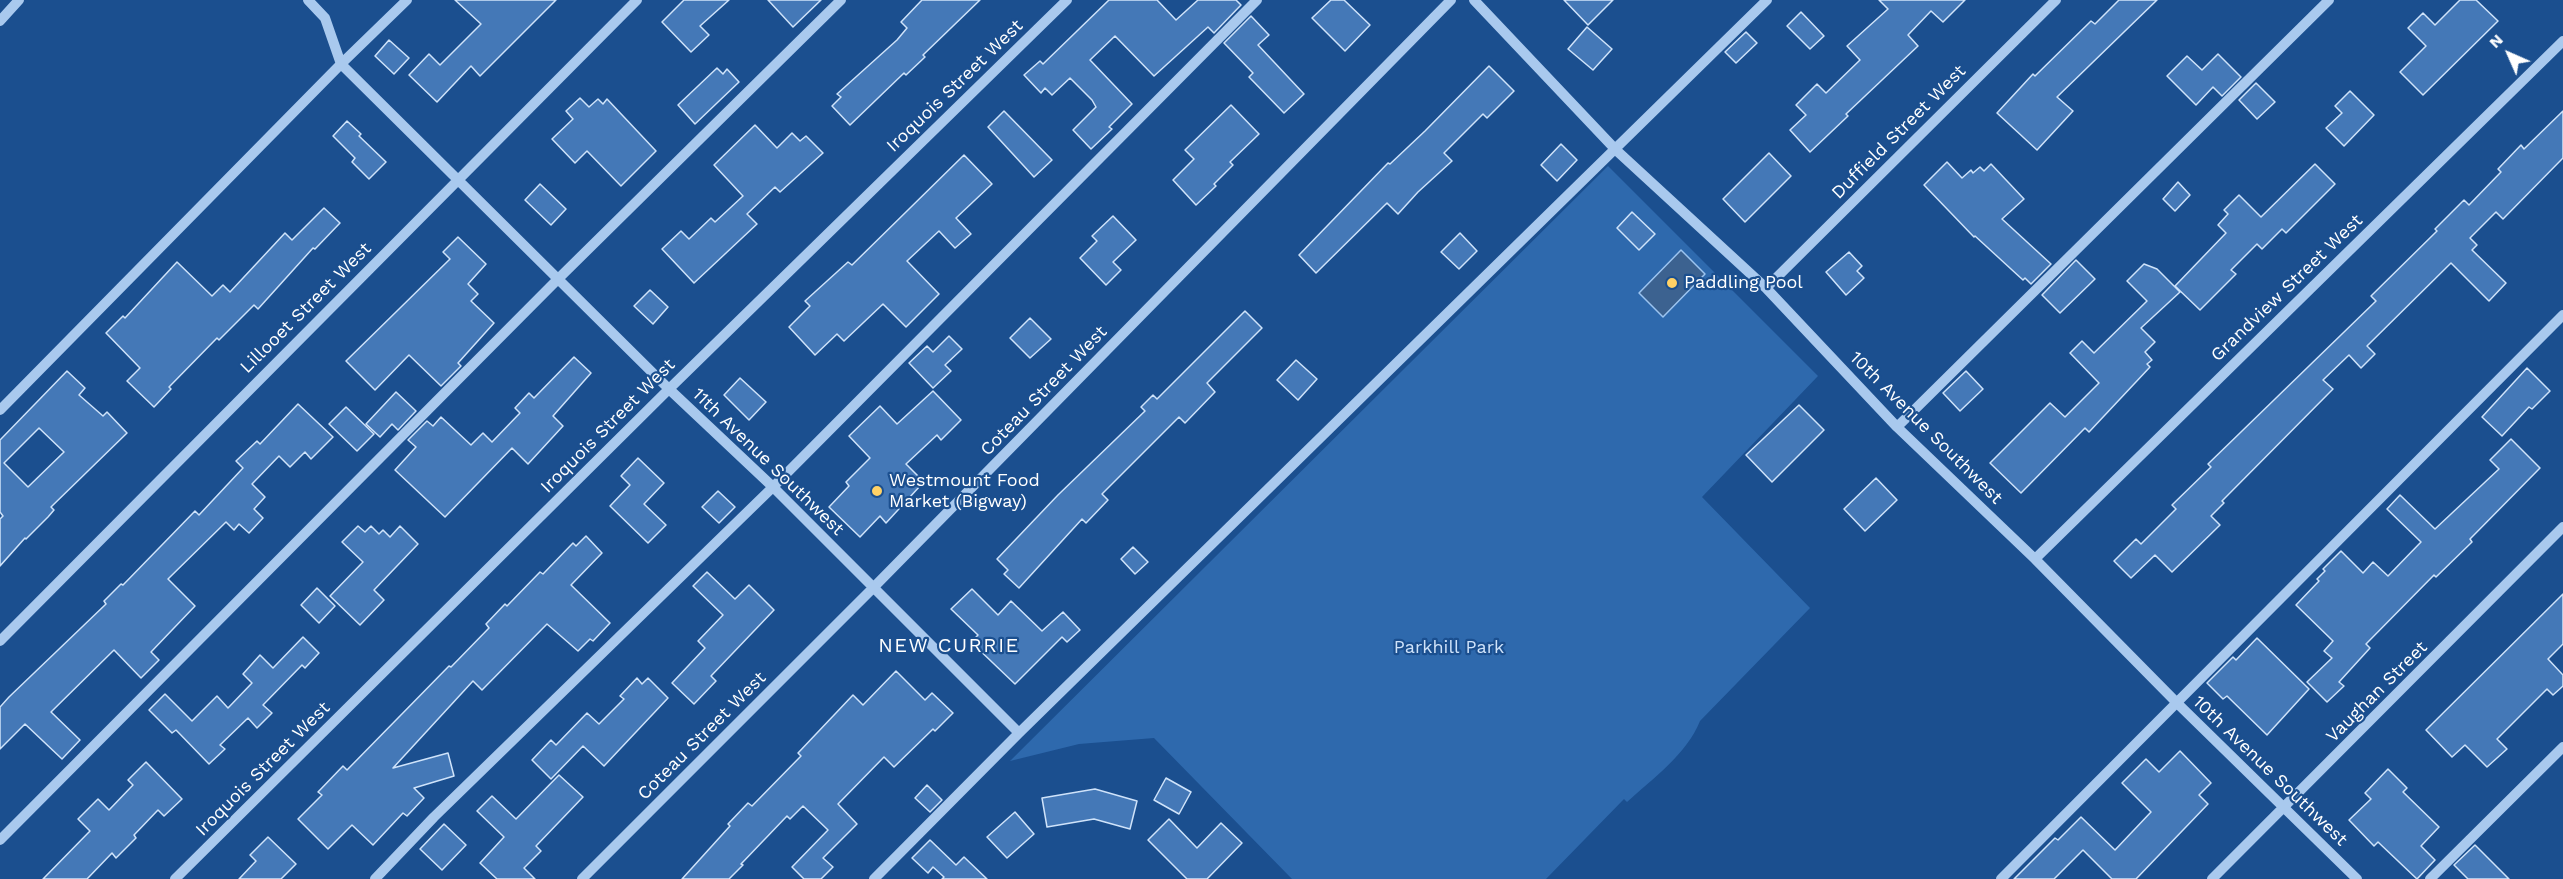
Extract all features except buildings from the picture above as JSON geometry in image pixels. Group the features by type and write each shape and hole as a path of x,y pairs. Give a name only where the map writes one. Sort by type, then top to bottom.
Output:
{"street":[{"path":"0,21 19,0"},
{"path":"308,0 325,18 341,64"},
{"path":"0,410 407,0"},
{"name":"Lillooet Street West","path":"0,641 637,0"},
{"path":"0,840 558,279 841,0"},
{"name":"Iroquois Street West","path":"176,879 669,389 1066,0"},
{"path":"375,879 434,817 773,487 1257,0"},
{"name":"Coteau Street West","path":"582,879 872,589 1451,0"},
{"name":"10th Avenue Southwest","path":"1473,0 1616,150 1766,288 1897,427 2035,559 2177,703 2357,879"},
{"path":"873,879 1767,0"},
{"name":"Duffield Street West","path":"1766,288 2056,0"},
{"path":"1897,427 2330,0"},
{"name":"Grandview Street West","path":"2035,559 2563,41"},
{"name":"11th Avenue Southwest","path":"341,64 669,389 773,487 872,589 1019,733"},
{"path":"2001,879 2563,315"},
{"name":"Vaughan Street","path":"2212,879 2286,808 2563,527"},
{"path":"2430,879 2563,747"}],"green space":[{"name":"Parkhill Park","path":"1608,166 1818,376 1702,497 1810,608 1700,721 1687,744 1668,765 1627,802 1624,799 1546,879 1292,879 1154,738 1079,744 1010,761"}],"shaded area":[{"name":"Paddling Pool","path":"1681,250 1705,274 1663,317 1639,293"}],"place":[{"name":"Paddling Pool","path":"1672,283"},
{"name":"Westmount Food Market (Bigway)","path":"877,491"}],"district":[{"name":"NEW CURRIE","path":"949,646"}]}
